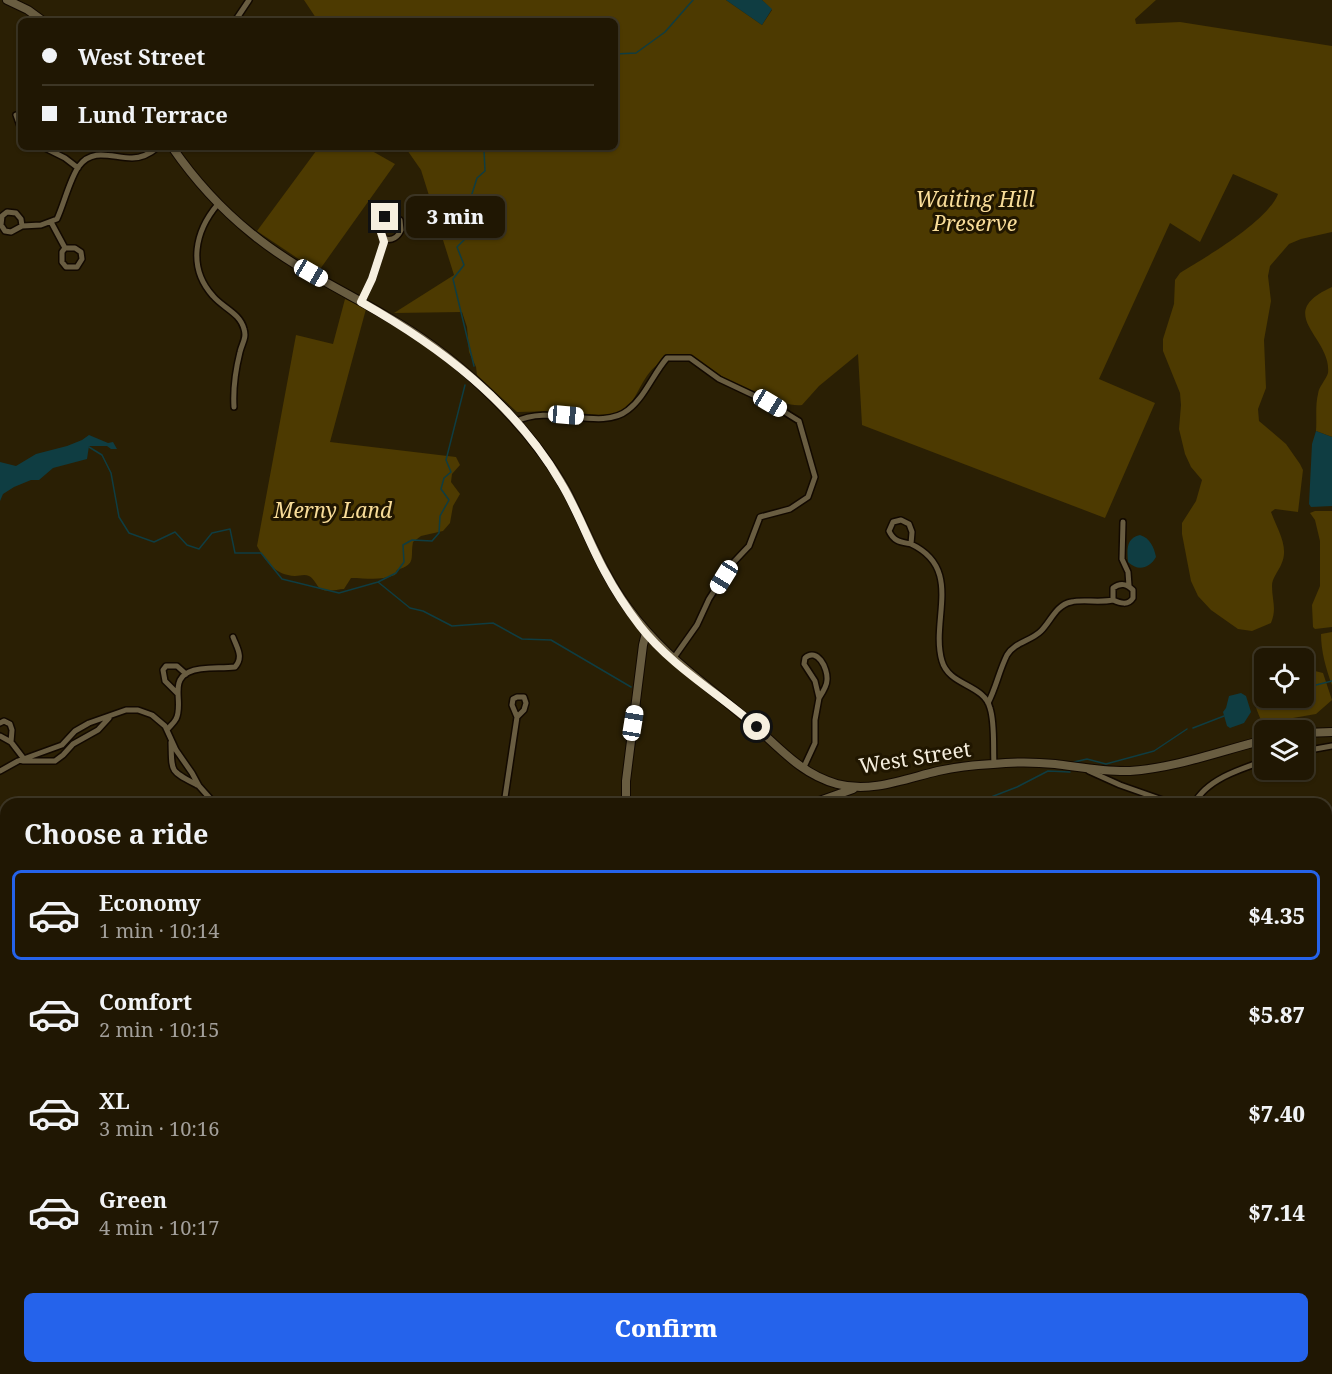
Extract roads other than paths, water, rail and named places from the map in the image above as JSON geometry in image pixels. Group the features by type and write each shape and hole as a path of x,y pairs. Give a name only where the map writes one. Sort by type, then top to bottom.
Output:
{"main road":[{"path":"7,0 39,18"},
{"name":"West Street","path":"174,150 218,204 252,234 273,250 419,336 478,383 515,422 554,470 605,572 646,633 673,659 744,716 803,769 824,780 860,787 886,784 949,769 994,764 1053,764 1084,769"},
{"path":"626,798 631,738 646,633"},
{"path":"1314,733 1332,732"},
{"path":"1084,769 1131,771 1161,767 1254,743"},
{"path":"824,780 834,795"},
{"path":"826,798 860,787"}],"street":[{"path":"237,18 249,0"},
{"path":"16,115 18,121"},
{"path":"49,150 78,168"},
{"path":"22,226 20,217 16,213 4,214 1,225 5,231 11,232 22,226 57,219 78,168 88,159 109,154 132,158 146,155 154,150"},
{"path":"218,204 201,231 196,259 200,274 212,295 234,314 245,332 245,340 239,355 234,407"},
{"path":"361,302 372,279 385,240 380,230 380,223 385,217 394,216 400,220 401,230 397,237 385,240"},
{"path":"51,222 65,248"},
{"path":"65,248 75,248 81,252 82,259 77,267 66,267 62,262 62,252 65,248"},
{"path":"515,422 539,414 602,418 619,416 635,404 667,358 683,357 695,361 719,379 796,418 801,427 815,477 808,497 790,509 760,517 749,546 731,565 709,599 697,625 673,659"},
{"path":"911,544 912,532 909,524 901,520 893,522 889,531 892,537 919,548 941,575 940,650 945,668 950,676 981,695 988,704 994,764"},
{"path":"1123,522 1122,559 1128,572 1129,585"},
{"path":"988,704 1008,653 1014,646 1042,630 1059,608 1069,602 1113,600 1124,603 1133,600 1134,590 1129,585 1122,584 1115,587 1113,600"},
{"path":"167,729 176,720 179,682 186,674 235,667 240,657 233,637"},
{"path":"803,769 815,743 815,720 819,698 827,682 827,673 820,658 809,655 805,658 804,664 815,681 819,698"},
{"path":"178,694 165,681 163,670 166,666 177,666 186,674"},
{"path":"0,771 21,760 62,745 80,728 126,710 144,711 158,719 167,729 171,740 199,786 210,798"},
{"path":"21,760 55,761 63,756 72,744 98,730 112,715"},
{"path":"505,798 517,717"},
{"path":"0,723 7,722 11,726 11,741 21,760"},
{"path":"0,736 11,741"},
{"path":"171,740 172,768 199,786"},
{"path":"1314,749 1332,746"},
{"path":"1198,798 1201,793 1224,778 1254,765"},
{"name":"West Street","path":"1084,769 1157,798"}],"water":[{"path":"726,0 762,0 772,9 762,25"},
{"path":"1316,431 1332,437 1332,506 1311,507 1309,504 1312,444"},
{"path":"89,435 108,443 113,442 117,449 107,446 89,446 87,459 53,468 39,480 31,480 14,487 3,494 0,501 0,462 16,466 36,454 67,446"},
{"path":"1140,535 1151,543 1156,557 1147,566 1140,568 1128,562 1127,553 1132,539"},
{"path":"1241,693 1246,696 1251,712 1244,723 1230,728 1227,726 1223,712 1229,696"}],"waterway":[{"path":"618,54 636,53 665,32 693,0"},
{"path":"474,366 453,279 464,265 457,247 467,237 464,219 477,178 485,171 484,150"},
{"path":"89,447 102,455 111,473 119,517 129,533 154,542 175,532 187,545 199,549 212,533 230,529 235,553 261,553 282,579 339,593 378,582 396,573 404,562 403,545 412,540 432,541 439,533 440,516 449,500 441,489 444,478 451,472 446,460 465,385"},
{"path":"378,582 410,608 423,611 452,626 493,623 522,639 551,640 631,687"},
{"path":"1314,686 1332,681"},
{"path":"1193,728 1224,716"},
{"path":"1074,762 1087,759 1106,764 1154,751 1187,729"},
{"path":"989,798 1048,771 1070,772"}],"park label":[{"name":"Waiting Hill Preserve","path":"975,212"},
{"name":"Merny Land","path":"333,511"}]}
